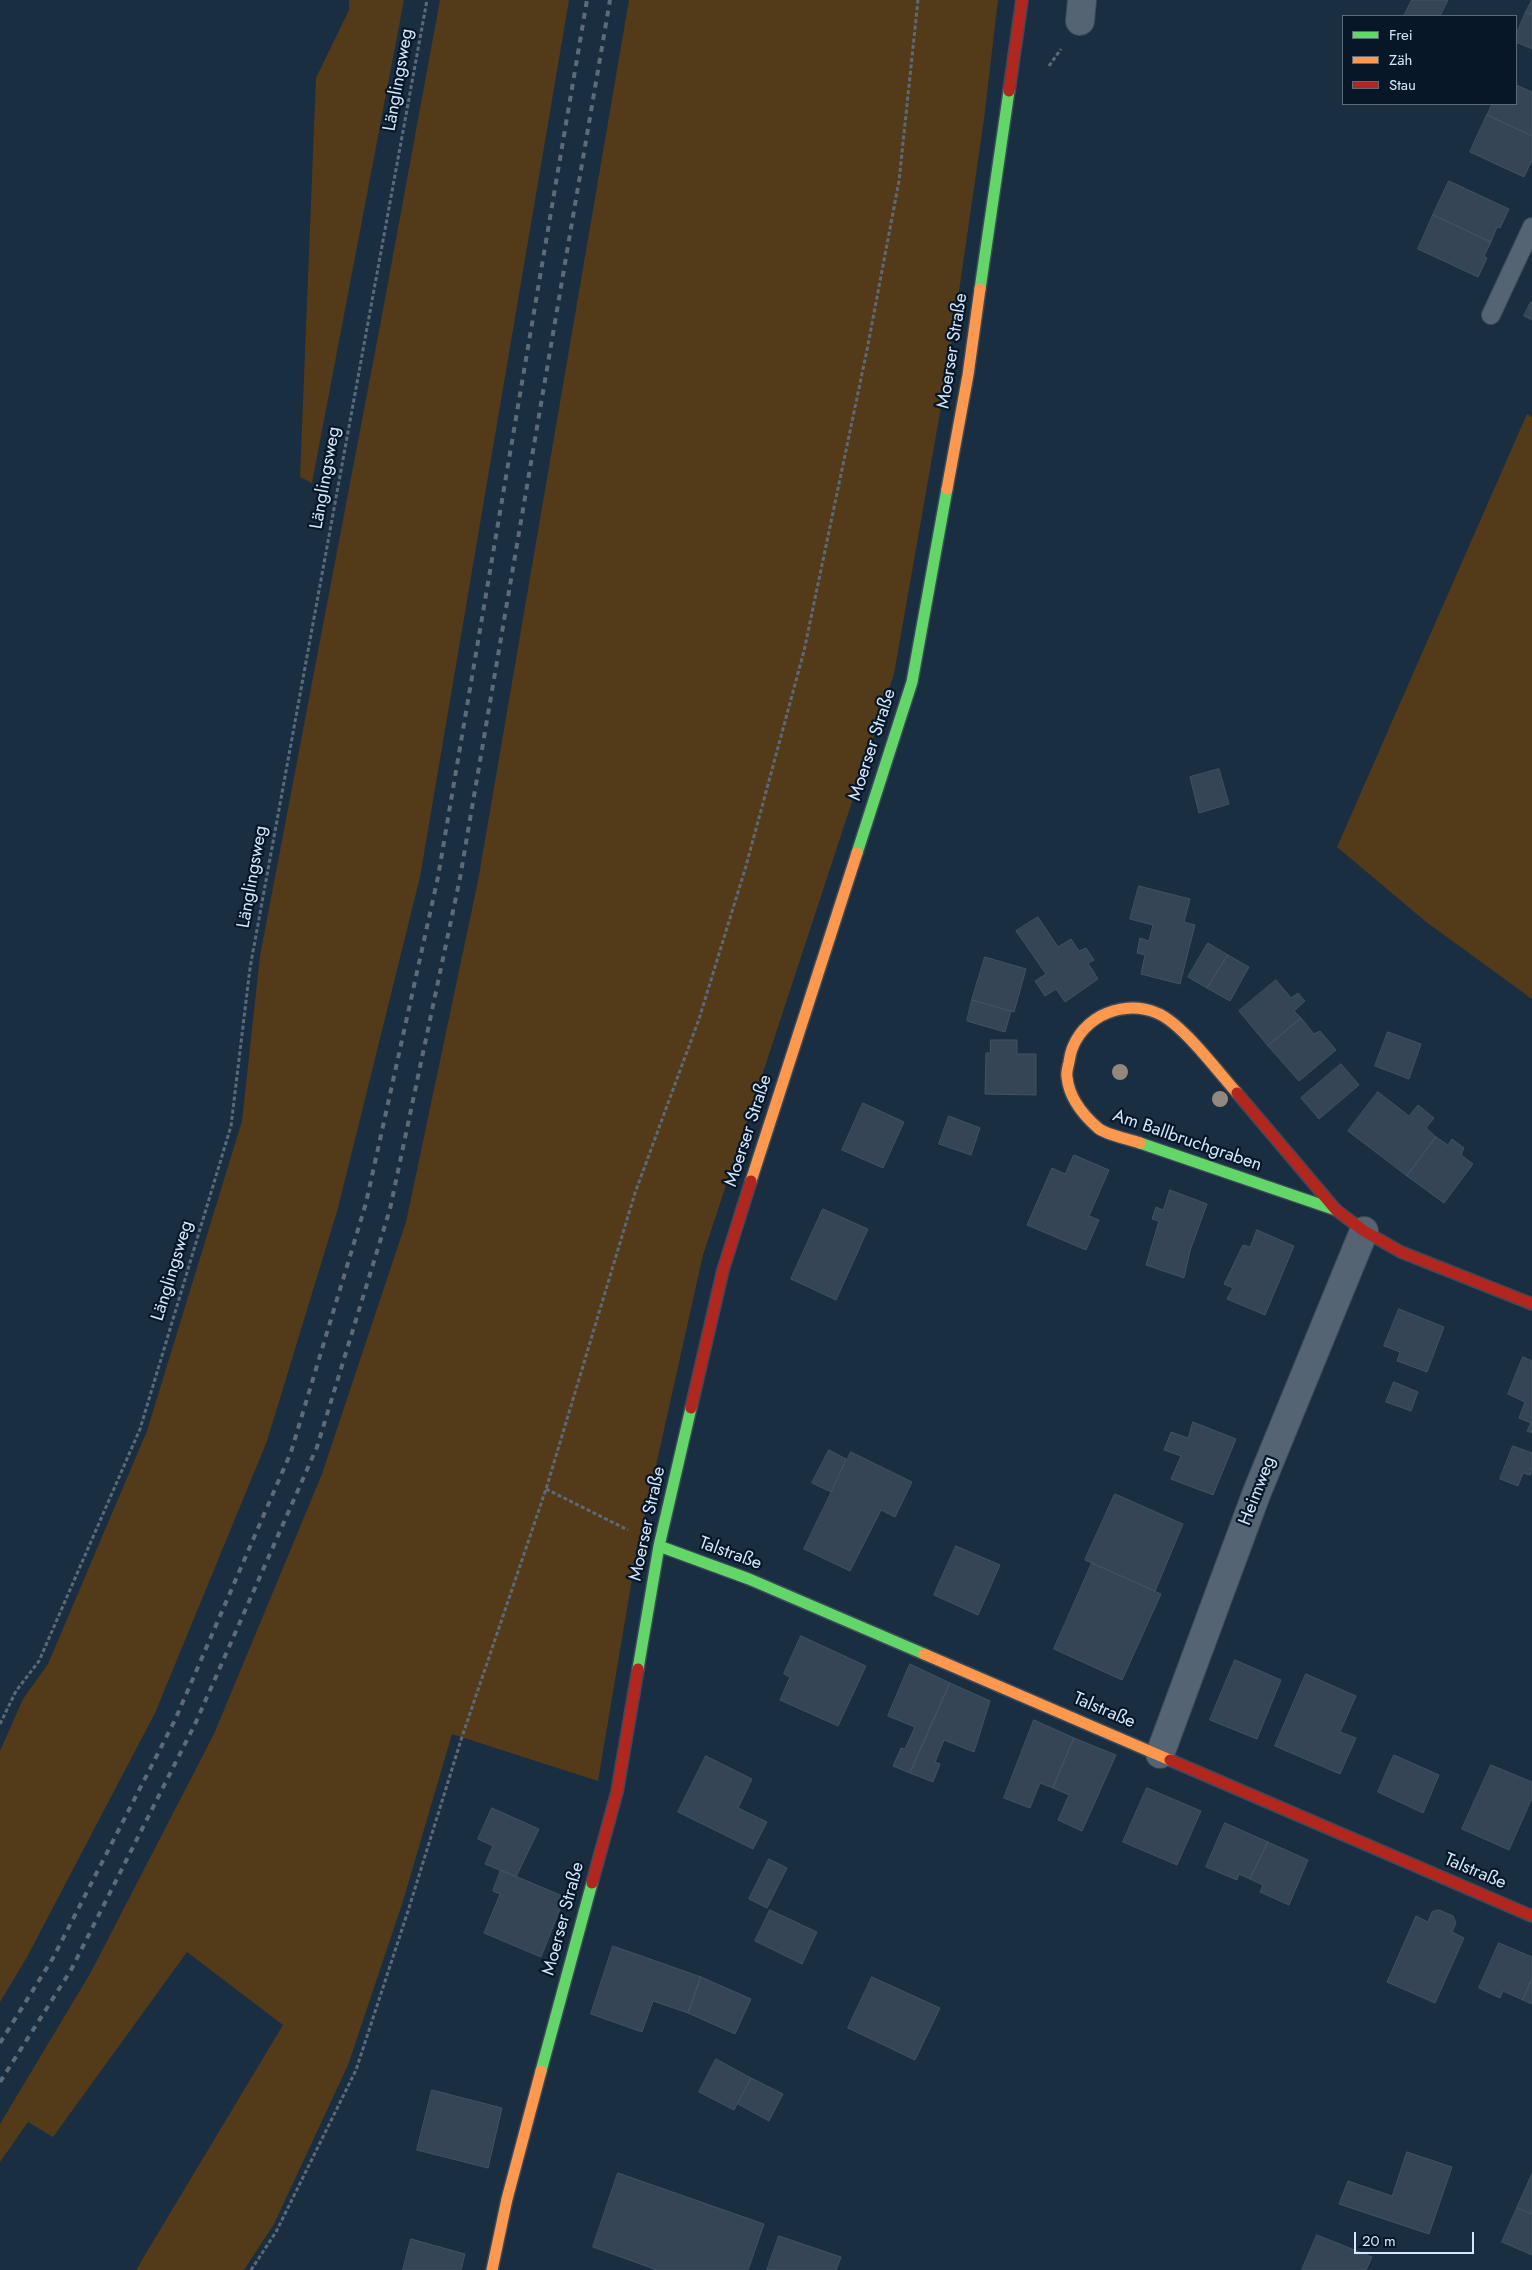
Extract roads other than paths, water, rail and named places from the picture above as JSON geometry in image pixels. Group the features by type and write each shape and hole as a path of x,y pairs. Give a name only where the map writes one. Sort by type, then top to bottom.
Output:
{"street":[{"name":"Moerser Straße","path":"492,2270 507,2199 617,1792 659,1546 723,1270 912,682 968,375 1022,0"},
{"name":"Am Ballbruchgraben","path":"1336,1210 1099,1129 1081,1113 1069,1091 1066,1066 1075,1040 1094,1018 1118,1008 1141,1007 1156,1010 1166,1016 1186,1034 1336,1210 1364,1230 1401,1252 1532,1304"},
{"name":"Heimweg","path":"1160,1754 1257,1492 1364,1230"},
{"name":"Talstraße","path":"659,1546 749,1578 1532,1916"}],"lane":[{"path":"1491,315 1532,227"}],"railway":[{"path":"0,2043 53,1958 175,1720 291,1452 366,1203 438,877 587,0"},
{"path":"0,2082 71,1970 196,1722 317,1447 390,1209 460,878 610,0"}]}
